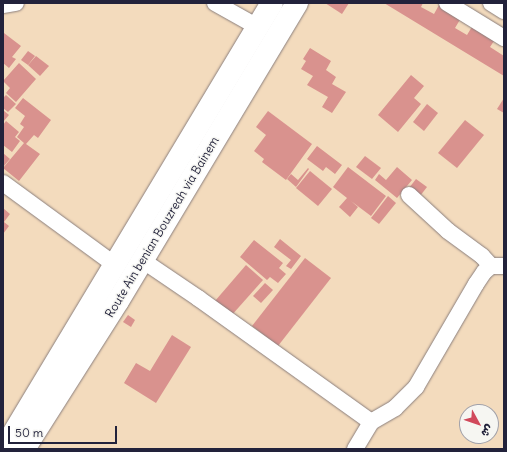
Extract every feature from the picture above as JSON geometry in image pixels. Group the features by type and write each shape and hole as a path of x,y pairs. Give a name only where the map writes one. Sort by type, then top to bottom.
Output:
{"main road":[{"name":"Route Ain benian Bouzreah via Bainem","path":"4,449 272,3"},
{"name":"Route Ain benian Bouzreah via Bainem","path":"24,449 142,260 297,3"}],"street":[{"path":"3,5 16,3"},
{"path":"215,3 258,27"},
{"path":"447,3 504,38"},
{"path":"491,3 504,11"},
{"path":"3,184 115,265"},
{"path":"409,195 448,231 498,266"},
{"path":"142,260 198,298 371,422"},
{"path":"355,449 371,422 395,408 416,387 484,272 498,266"}],"building":[{"path":"325,3 349,3 342,14"},
{"path":"384,3 423,3 421,7 434,14 439,5 461,18 455,28 467,35 473,25 496,38 490,47 504,56 504,76"},
{"path":"4,33 21,46 12,57 16,59 9,68 3,63"},
{"path":"310,48 331,61 326,70 336,77 332,84 346,92 332,113 322,107 328,97 307,85 313,76 301,69 306,61 303,59"},
{"path":"28,51 35,56 28,65 21,60"},
{"path":"36,56 49,66 40,76 28,65"},
{"path":"19,63 36,79 16,102 6,93 10,88 3,81"},
{"path":"411,75 424,86 414,98 421,104 398,132 378,115"},
{"path":"6,95 16,104 8,112 3,108 3,98"},
{"path":"23,98 51,120 38,138 34,135 26,144 40,154 19,181 3,168 24,143 17,137 24,127 20,124 25,116 15,108"},
{"path":"504,98 504,113 497,109"},
{"path":"427,104 438,113 424,131 413,122"},
{"path":"3,110 9,115 3,122"},
{"path":"268,111 312,144 286,180 262,162 264,159 254,151 266,135 256,127"},
{"path":"465,120 484,135 457,168 438,153"},
{"path":"6,121 19,132 15,137 20,141 12,152 3,145 3,125"},
{"path":"317,146 342,165 335,174 326,167 323,171 307,159"},
{"path":"3,153 10,159 3,167"},
{"path":"365,156 381,168 372,179 356,167"},
{"path":"348,167 386,196 371,216 351,201 358,207 350,217 339,207 347,198 333,187"},
{"path":"397,167 412,180 397,198 375,180 379,174 386,180"},
{"path":"308,168 309,169 296,187 287,179 291,174 298,180"},
{"path":"310,171 332,189 318,206 296,188"},
{"path":"416,179 427,187 420,196 409,188"},
{"path":"388,196 396,203 379,224 371,218"},
{"path":"3,208 10,214 4,222 9,226 3,234"},
{"path":"280,239 301,256 291,269 286,266 291,260 274,247"},
{"path":"254,240 283,263 279,268 286,274 278,283 270,277 267,280 240,257"},
{"path":"305,258 331,278 278,346 252,326"},
{"path":"246,265 263,280 231,316 215,301"},
{"path":"265,283 273,290 261,303 253,296"},
{"path":"128,315 135,320 131,327 123,322"},
{"path":"172,335 191,347 156,403 124,383 136,363 150,371"}]}
